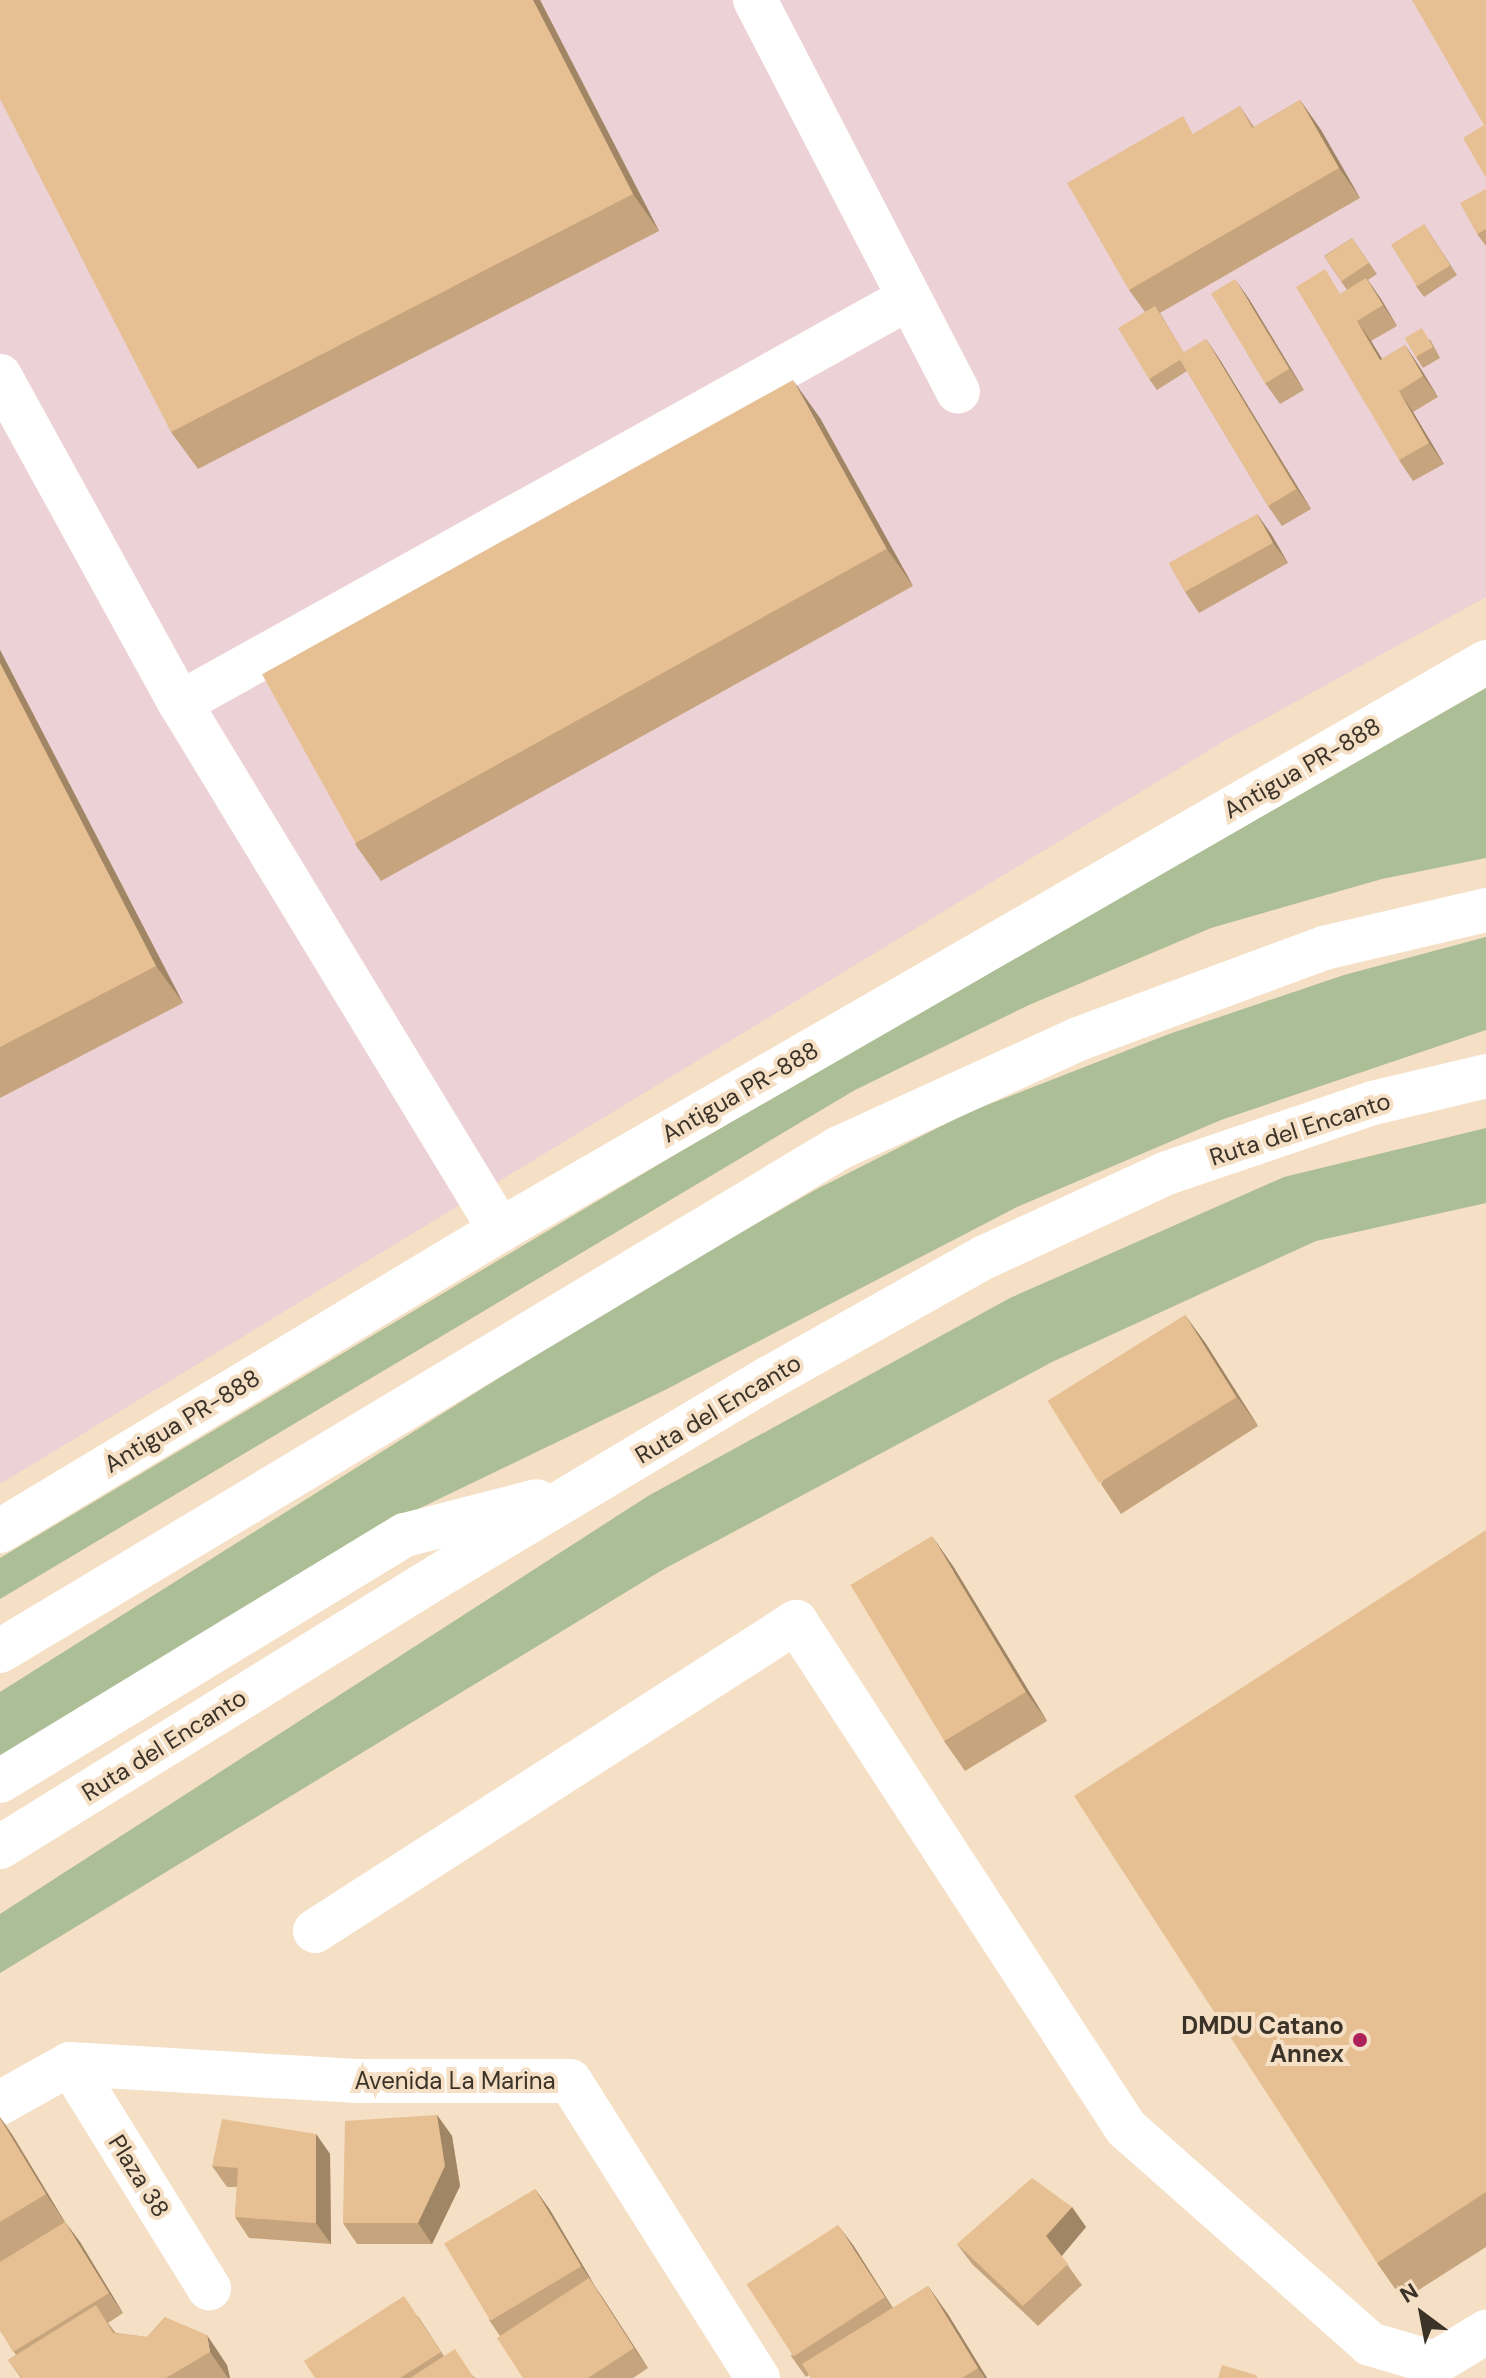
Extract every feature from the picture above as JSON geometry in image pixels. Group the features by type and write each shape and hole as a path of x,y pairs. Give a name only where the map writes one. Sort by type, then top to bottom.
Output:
{"street":[{"path":"755,0 958,392"},
{"path":"180,703 909,298"},
{"path":"0,376 180,703 500,1230"},
{"name":"Antigua PR-888","path":"0,1531 500,1230 1486,662"},
{"path":"0,1651 839,1148 1078,1039 1295,959 1486,910"},
{"name":"Ruta del Encanto","path":"0,1847 584,1489 985,1257 1153,1179 1373,1103 1486,1076"},
{"path":"0,1781 405,1535 584,1489"},
{"path":"315,1931 796,1622 1126,2128 1370,2344 1435,2363 1486,2332"},
{"path":"0,2103 70,2064"},
{"name":"Plaza 38","path":"70,2064 209,2288"},
{"name":"Avenida La Marina","path":"70,2064 357,2081 570,2081 758,2378"}],"shaded area":[{"path":"0,0 1486,0 1486,597 1226,740 0,1484"}],"green space":[{"path":"1486,688 1486,858 1382,879 1211,928 1029,1005 855,1090 0,1599 0,1558 830,1062"},
{"path":"1486,937 1486,1030 1221,1120 1017,1207 665,1390 358,1538 0,1765 0,1692 610,1308 815,1190 969,1112 1169,1034 1344,975"},
{"path":"1486,1128 1486,1203 1316,1241 1052,1362 664,1569 0,1973 0,1914 648,1496 1010,1298 1284,1177"}],"building":[{"path":"0,0 533,0 633,194 171,432 0,99"},
{"path":"1412,0 1486,0 1486,178 1463,138 1484,125"},
{"path":"1300,100 1339,168 1129,290 1067,183 1183,116 1193,134 1240,106 1252,128"},
{"path":"1486,189 1486,229 1477,234 1460,203"},
{"path":"1424,224 1450,266 1417,286 1391,245"},
{"path":"1352,238 1369,263 1341,281 1325,256"},
{"path":"1325,269 1340,294 1366,278 1383,305 1357,321 1380,360 1405,345 1423,376 1399,391 1429,443 1399,460 1296,287"},
{"path":"1235,279 1289,369 1265,383 1211,293"},
{"path":"1155,306 1184,353 1178,356 1180,360 1149,379 1118,328"},
{"path":"1422,328 1433,347 1416,357 1405,338"},
{"path":"1206,339 1296,489 1268,506 1178,356"},
{"path":"793,380 887,549 356,843 262,674"},
{"path":"1257,514 1273,543 1185,592 1169,563"},
{"path":"0,663 156,966 0,1047"},
{"path":"1185,1315 1236,1397 1099,1483 1048,1401"},
{"name":"DMDU Catano Annex","path":"1486,1530 1486,2192 1377,2263 1074,1796"},
{"path":"932,1536 1026,1692 944,1741 851,1585"},
{"path":"437,2115 445,2166 418,2223 343,2223 345,2121"},
{"path":"0,2119 46,2194 0,2222"},
{"path":"222,2119 316,2134 316,2223 235,2217 238,2168 212,2166"},
{"path":"1032,2178 1072,2207 1046,2236 1068,2264 1023,2306 957,2244"},
{"path":"535,2189 581,2266 490,2321 444,2244"},
{"path":"65,2222 109,2293 13,2352 0,2330 0,2262"},
{"path":"838,2225 885,2297 793,2356 747,2284"},
{"path":"589,2278 634,2348 588,2378 523,2378 497,2338"},
{"path":"928,2286 978,2368 962,2378 811,2378 802,2364"},
{"path":"404,2296 441,2352 400,2378 315,2378 304,2361"},
{"path":"96,2305 113,2333 147,2337 165,2317 207,2335 210,2352 166,2378 22,2378 8,2360"},
{"path":"455,2349 474,2378 410,2378"},
{"path":"1222,2365 1256,2375 1258,2378 1218,2378"}],"place":[{"name":"DMDU Catano Annex","path":"1360,2040"}]}
